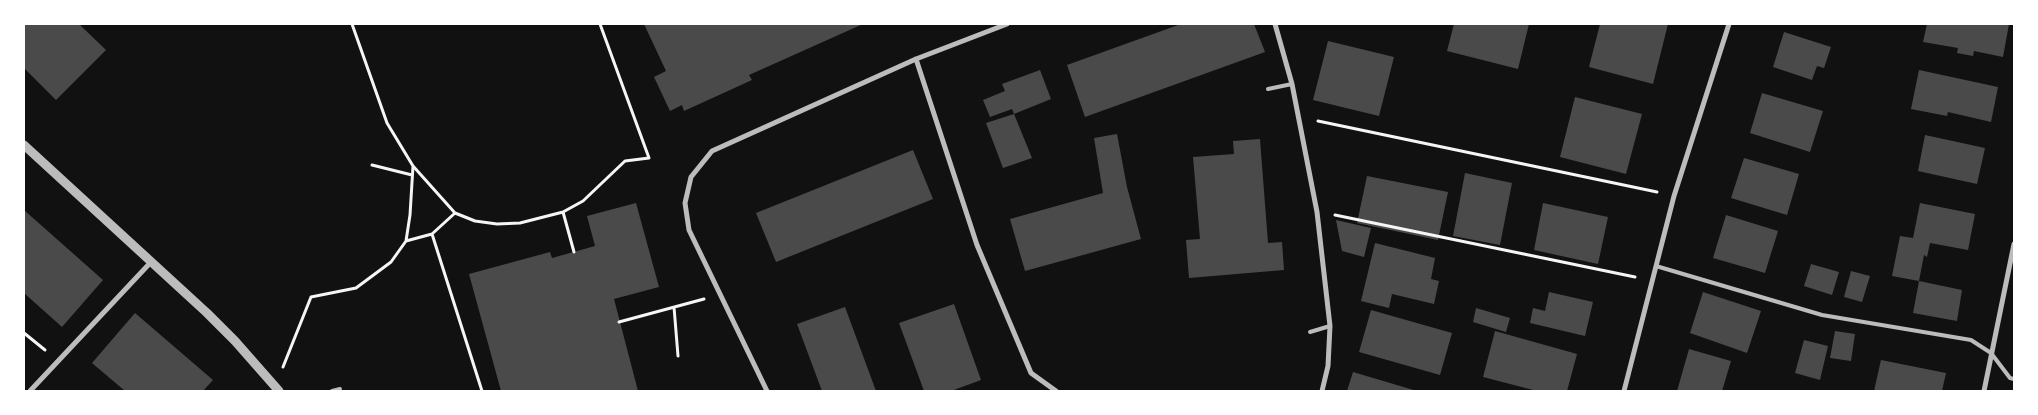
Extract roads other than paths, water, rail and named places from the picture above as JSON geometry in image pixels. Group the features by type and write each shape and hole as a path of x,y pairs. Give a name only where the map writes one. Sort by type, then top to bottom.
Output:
{"street":[{"path":"767,391 689,230 685,203 691,177 712,151 916,59 1007,24"},
{"path":"1275,24 1292,84 1317,212 1330,326 1328,366 1322,391"},
{"path":"1624,391 1674,196 1729,24"},
{"path":"916,59 977,245 1031,373 1056,391"},
{"path":"24,145 207,313 278,389"},
{"path":"1984,391 2014,244"},
{"path":"30,391 151,262"}],"lane":[{"path":"1268,89 1292,84"},
{"path":"1656,266 1822,315 1972,340 1991,353 2010,378 2014,380"},
{"path":"1310,332 1330,326"},
{"path":"332,391 340,390"}]}
